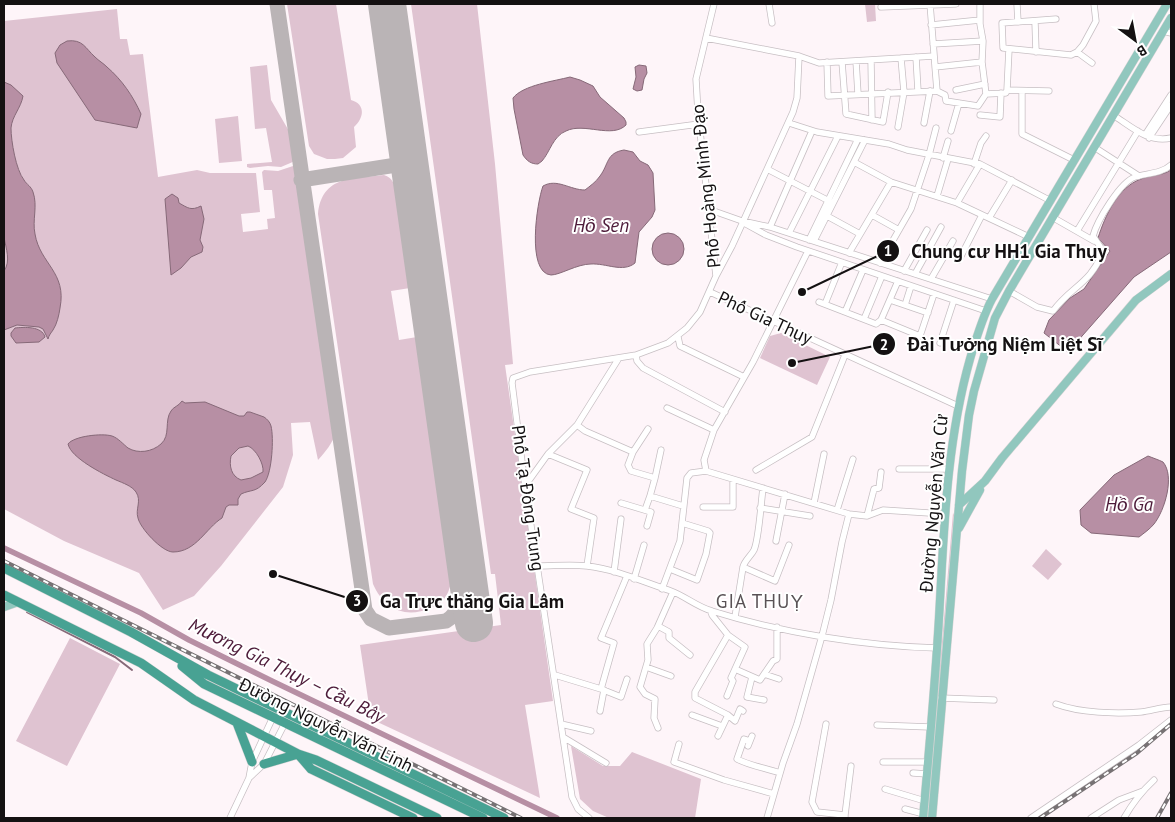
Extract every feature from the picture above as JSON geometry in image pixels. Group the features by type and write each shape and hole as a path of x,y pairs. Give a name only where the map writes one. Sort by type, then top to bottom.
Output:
{"highway":[{"name":"Đường Nguyễn Văn Linh","path":"4,568 483,818"},
{"name":"Đường Nguyễn Văn Linh","path":"4,595 141,663 194,700 275,743 316,760 437,818"},
{"name":"Đường Nguyễn Văn Linh","path":"163,650 204,684 286,723 504,818"},
{"path":"237,723 252,762"},
{"name":"Đường Nguyễn Văn Linh","path":"298,754 311,769 413,818"},
{"path":"264,764 298,754"}],"main road":[{"name":"Đường Nguyễn Văn Cừ","path":"924,816 949,469 958,406 986,311 1167,4"},
{"name":"Đường Nguyễn Văn Cừ","path":"932,818 941,698 965,449 974,391 995,318 1094,146 1133,81 1167,32 1171,21"},
{"path":"1124,76 1133,81"},
{"path":"956,532 985,481 1002,458 1136,300 1171,274"},
{"path":"945,510 959,505 985,481"},
{"path":"4,607 18,602"}],"street":[{"name":"Phố Hoàng Minh Đạo","path":"513,378 530,372 636,355 662,346 678,337 700,312 716,276 699,124 696,79 714,4"},
{"path":"769,4 772,23"},
{"path":"924,123 934,91 935,68 930,4"},
{"path":"882,7 956,4"},
{"path":"827,62 828,96 918,90 934,91 945,96 946,101 978,106 986,94 982,62 983,41 980,4"},
{"path":"1017,4 1018,22"},
{"path":"1056,19 1002,23 1004,48 1071,55 1077,52 1096,21 1094,4"},
{"path":"931,25 980,20"},
{"path":"1035,22 1036,52"},
{"path":"706,38 799,56 819,63 934,56"},
{"path":"933,44 983,41"},
{"path":"980,115 1000,117 1009,49"},
{"path":"1077,52 1092,63"},
{"path":"716,276 789,123 797,98 799,56"},
{"path":"916,57 918,90"},
{"path":"898,127 904,92 901,58"},
{"path":"870,60 872,120"},
{"path":"856,61 858,94"},
{"path":"842,62 846,114 883,122 888,92"},
{"path":"935,68 982,62"},
{"path":"956,90 986,84"},
{"path":"1022,91 1022,134 1074,160"},
{"path":"986,94 1050,91"},
{"path":"1147,137 1171,95"},
{"path":"950,131 959,103"},
{"path":"1147,137 1171,105"},
{"path":"1113,115 1147,137 1161,140 1171,138"},
{"path":"789,123 812,131 889,144 946,159 977,164 1012,180 1050,201"},
{"path":"639,132 699,124"},
{"path":"880,263 911,209 936,128"},
{"path":"770,227 812,131"},
{"path":"1077,231 1138,131"},
{"path":"789,233 838,136"},
{"path":"957,203 977,164 981,143 986,136"},
{"path":"811,241 858,139"},
{"path":"811,241 865,140"},
{"path":"937,196 946,159 948,141"},
{"path":"1094,146 1139,176"},
{"path":"854,162 891,182 957,203 1029,237"},
{"path":"1094,241 1092,236 1095,230 1113,199 1129,180 1156,172 1171,165"},
{"path":"767,169 831,201"},
{"path":"989,218 1012,180"},
{"path":"849,253 891,182"},
{"path":"708,209 742,222 766,235 808,251 986,311"},
{"path":"872,214 899,230"},
{"path":"959,260 982,215"},
{"path":"826,216 860,234"},
{"path":"1009,291 1037,307 1052,311 1093,271 1103,250 1094,241 1052,217"},
{"path":"742,222 770,227 992,299"},
{"path":"915,274 941,227"},
{"path":"904,271 927,230"},
{"path":"931,279 953,241"},
{"path":"706,471 704,460 714,430 744,377 808,251"},
{"path":"842,262 822,303 876,324 881,320 898,281"},
{"path":"845,312 863,270"},
{"path":"864,319 882,276"},
{"path":"905,305 911,286"},
{"name":"Phố Gia Thụy","path":"710,292 845,356 958,406"},
{"path":"881,320 920,336 934,294"},
{"path":"890,300 928,313"},
{"path":"940,343 954,300"},
{"path":"678,337 680,346 744,377"},
{"path":"636,355 643,368 725,412"},
{"path":"756,470 812,436 845,356"},
{"path":"525,486 548,454 577,425 619,358"},
{"name":"Phố Tạ Đông Trung","path":"513,378 512,387 525,486 572,797 581,813 589,818"},
{"path":"667,408 714,430"},
{"path":"577,425 585,431 632,452"},
{"path":"648,429 632,452 628,465 631,471 655,478"},
{"path":"645,510 661,450"},
{"path":"548,454 587,470 571,509 594,518 587,566"},
{"path":"814,503 824,454"},
{"path":"837,510 853,459"},
{"path":"899,469 949,469"},
{"path":"662,589 680,541 687,478 691,474 706,471 849,514 867,516 883,510 945,510"},
{"path":"867,516 874,489 879,488 881,472"},
{"path":"703,507 733,507 733,480"},
{"path":"735,617 743,566 754,550 763,488"},
{"path":"776,541 784,494"},
{"path":"650,496 683,506"},
{"path":"620,503 651,512 647,526"},
{"path":"760,508 810,516"},
{"path":"767,818 797,724 822,636 849,514"},
{"path":"614,572 621,519"},
{"path":"670,569 697,580 706,554 710,533 682,523"},
{"path":"634,579 644,544"},
{"path":"743,566 775,581 789,545"},
{"path":"537,566 587,566 614,572 673,592 711,611 777,627 840,639 937,648"},
{"path":"600,711 602,689 614,643 601,638 627,576"},
{"path":"658,728 654,718 655,699 645,694 640,687 648,660 647,644 658,626 673,592"},
{"path":"711,611 712,616 728,635 745,647 734,669 731,678 733,681 727,696"},
{"path":"658,626 670,632 669,638 690,655"},
{"path":"734,669 760,680 773,661 777,659 777,627"},
{"path":"728,635 695,692 695,698 728,715 735,721 740,709 744,711"},
{"path":"646,668 671,676"},
{"path":"764,674 779,679"},
{"path":"554,675 602,689 621,697 627,679"},
{"path":"752,677 747,697 764,700"},
{"path":"941,698 994,700"},
{"path":"1056,704 1079,710 1114,713 1140,712 1171,707"},
{"path":"692,715 722,726"},
{"path":"718,736 728,715"},
{"path":"230,818 249,778 252,762 273,717"},
{"path":"1031,818 1140,745 1171,720"},
{"path":"249,778 264,764 286,723"},
{"path":"562,724 591,731"},
{"path":"826,724 812,802 817,812 845,816 851,766"},
{"path":"877,725 930,727"},
{"path":"563,737 606,763"},
{"path":"750,741 744,739 737,759 749,765 757,765 780,773"},
{"path":"679,744 674,762 724,780 774,794"},
{"path":"883,762 928,762"},
{"path":"913,773 927,774"},
{"path":"1124,818 1143,791 1154,780"},
{"path":"885,789 925,801"},
{"path":"1091,818 1118,800 1143,791"},
{"path":"904,809 924,816"}],"shaded area":[{"path":"287,4 336,4 351,100 359,105 362,112 360,120 354,127 356,147 343,158 327,159 314,154 309,146"},
{"path":"411,4 477,4 495,164 513,364 505,365 553,701 525,705 540,798 371,719 360,645 501,625 495,574 491,574"},
{"path":"865,4 875,4 876,21 867,22"},
{"path":"117,9 120,39 127,39 130,55 143,54 158,177 197,170 210,173 256,173 260,212 241,214 243,232 268,229 267,219 275,218 272,190 264,190 262,172 264,170 278,171 296,165 336,432 333,440 318,460 310,422 291,423 293,455 283,487 221,566 194,596 163,610 139,573 64,541 4,509 4,21"},
{"path":"267,65 271,100 289,131 295,161 281,167 250,168 247,167 247,164 272,162 266,128 255,129 250,67"},
{"path":"238,116 242,161 219,163 215,119"},
{"path":"384,175 391,180 397,192 410,288 391,291 399,340 417,337 451,582 447,595 442,601 431,608 413,612 396,610 383,600 373,584 318,214 321,201 332,186 341,181"},
{"path":"781,333 830,357 817,385 760,358 770,336"},
{"path":"953,513 954,515 927,818"},
{"path":"1046,549 1062,564 1048,580 1032,566"},
{"path":"70,638 120,664 67,766 16,741"},
{"path":"571,746 603,766 620,766 632,752 701,779 695,818 609,818 593,811 580,799"}],"water":[{"path":"67,41 77,41 83,45 122,83 141,114 137,128 95,120 57,63 55,53 60,45"},
{"path":"639,65 646,66 647,73 642,90 637,91 633,89 636,77 635,67"},
{"path":"570,77 593,86 600,97 624,118 626,125 613,131 581,128 566,131 555,140 542,161 538,164 531,163 523,155 513,98 531,87"},
{"path":"4,82 11,85 23,96 11,128 13,148 21,175 33,192 35,208 34,229 38,244 60,285 59,314 56,325 48,339 43,329 39,327 17,325 4,330 4,271 8,259 4,237"},
{"name":"Hồ Sen","path":"618,151 633,152 640,161 648,165 653,173 655,210 652,217 639,232 635,263 625,267 586,264 551,275 543,271 538,262 535,236 538,206 543,186 553,183 585,190 603,172 611,156"},
{"path":"1171,170 1171,252 1134,277 1068,352 1044,333 1049,320 1070,298 1084,289 1110,251 1098,238 1104,221 1114,203 1119,195 1133,183"},
{"path":"172,194 178,198 179,203 187,207 192,209 201,206 204,219 200,240 203,247 202,252 191,257 171,275 165,199"},
{"path":"668,233 674,234 679,238 683,243 683,255 679,260 674,264 668,265 662,264 657,260 653,255 652,249 653,243 657,238 662,234"},
{"path":"15,328 37,329 45,337 39,342 16,343 11,336"},
{"path":"182,401 185,403 205,402 239,416 244,416 247,412 250,412 264,417 271,426 272,446 271,463 265,482 256,489 241,494 238,499 238,505 226,507 222,518 194,544 181,551 173,552 158,544 143,528 138,518 138,495 134,490 88,465 75,455 68,444 82,437 107,435 116,438 132,450 145,451 153,449 164,440 169,415","holes":["248,446 259,457 263,472 251,478 241,480 235,476 232,470 231,456 239,448"]},
{"name":"Hồ Ga","path":"1148,456 1163,462 1167,468 1168,476 1165,502 1152,526 1139,537 1091,533 1081,525 1080,510 1114,475"}],"waterway":[{"name":"Mương Gia Thụy – Cầu Bây","path":"4,548 141,613 189,640 272,681 557,818"},
{"path":"27,612 115,657 132,670"}],"taxiway":[{"path":"277,4 365,610 371,619 389,628 446,621 452,617 459,605 467,571"},
{"path":"301,180 409,163"}],"runway":[{"path":"387,4 474,623"}],"railway":[{"path":"4,561 521,818"},
{"path":"1040,818 1137,753 1171,724"},
{"path":"1157,818 1171,793"}],"place":[{"name":"Chung cư HH1 Gia Thụy","path":"802,292"},
{"name":"Đài Tưởng Niệm Liệt Sĩ","path":"792,363"},
{"name":"Ga Trực thăng Gia Lâm","path":"273,574"}],"district":[{"name":"GIA THUỴ","path":"760,601"}]}
